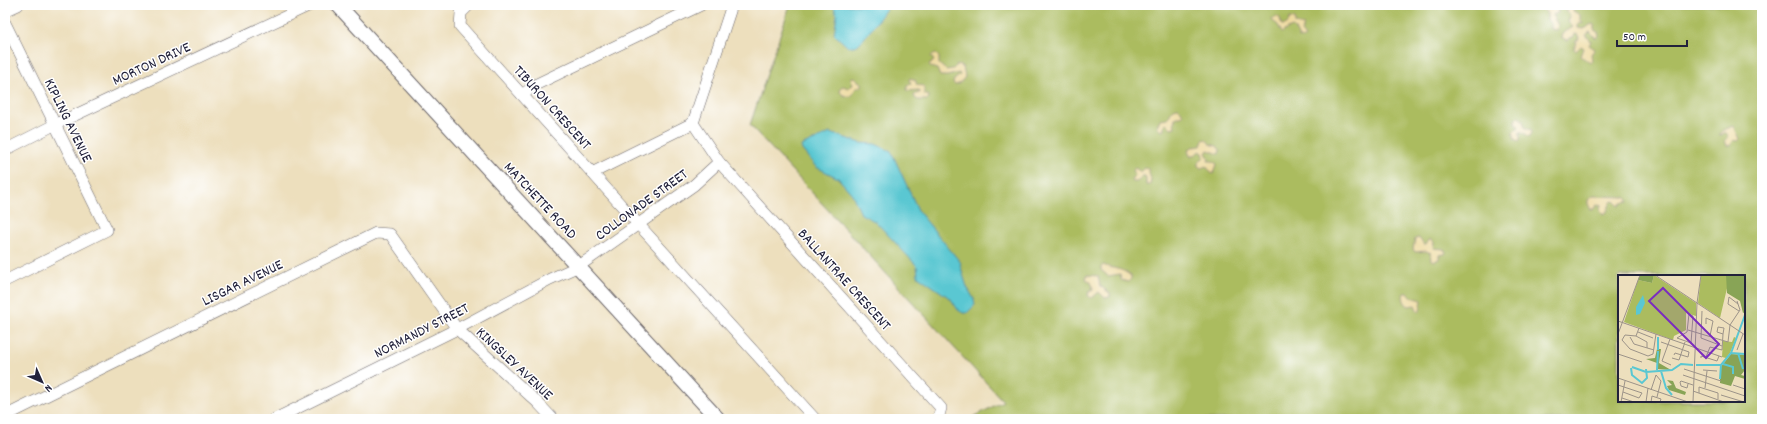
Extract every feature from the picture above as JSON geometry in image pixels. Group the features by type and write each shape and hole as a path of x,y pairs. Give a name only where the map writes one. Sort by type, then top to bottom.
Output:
{"street":[{"path":"5,12 18,5"},
{"name":"MORTON DRIVE","path":"5,150 54,125 310,5"},
{"name":"MATCHETTE ROAD","path":"338,5 718,419"},
{"name":"TIBURON CRESCENT","path":"469,5 461,13 460,26 639,225"},
{"path":"522,95 537,84 701,5"},
{"path":"592,173 693,123 732,5"},
{"name":"KIPLING AVENUE","path":"5,23 107,230 5,281"},
{"path":"693,123 719,162"},
{"name":"COLLONADE STREET","path":"579,266 694,185 719,162"},
{"name":"BALLANTRAE CRESCENT","path":"719,162 941,408 938,419"},
{"path":"639,225 815,419"},
{"name":"LISGAR AVENUE","path":"5,416 376,233 390,234 457,330"},
{"name":"NORMANDY STREET","path":"277,419 457,330 550,279 579,266"},
{"name":"KINGSLEY AVENUE","path":"457,330 537,402 553,419"}],"green space":[{"path":"790,5 1762,5 1762,419 970,419 1003,401 750,125"}],"sand":[{"path":"1538,5 1545,5 1548,8 1557,9 1558,13 1552,15 1558,25 1557,30 1551,29 1551,24 1547,20 1547,13"},
{"path":"1564,5 1574,5 1573,11 1580,15 1580,20 1584,23 1578,24 1578,28 1583,29 1592,24 1594,25 1594,30 1598,32 1599,35 1596,38 1590,32 1586,35 1591,41 1589,45 1595,49 1591,54 1592,61 1590,63 1581,56 1584,48 1581,46 1576,51 1574,49 1576,41 1579,39 1578,35 1575,34 1568,41 1561,37 1562,34 1573,27 1568,22 1570,16"},
{"path":"1276,16 1280,18 1283,26 1288,23 1290,18 1295,19 1295,24 1304,26 1301,32 1305,37 1302,39 1299,38 1292,27 1282,33 1278,25 1270,19 1274,19"},
{"path":"936,54 939,57 939,64 946,70 953,69 957,65 963,67 965,77 960,83 955,85 953,83 954,80 960,75 959,73 940,76 937,69 930,67 929,64 934,61 931,56"},
{"path":"852,77 856,78 862,83 862,86 856,88 851,97 843,95 840,92 841,87 843,86 848,88 853,85 851,79"},
{"path":"910,78 915,80 917,85 924,86 924,94 929,96 928,100 918,100 915,98 914,95 921,92 919,90 907,91 907,86 911,83 909,80"},
{"path":"1179,108 1183,115 1181,117 1176,117 1174,122 1175,127 1171,128 1166,123 1164,125 1164,130 1161,131 1157,126 1160,119 1167,118 1174,109"},
{"path":"1519,117 1526,128 1531,130 1532,133 1529,137 1523,132 1520,132 1520,140 1518,141 1515,139 1513,132 1519,127 1515,122 1516,118"},
{"path":"1734,126 1740,139 1738,141 1734,140 1731,145 1727,146 1725,140 1728,138 1728,135 1725,132 1720,135 1719,134 1723,130"},
{"path":"1206,139 1210,144 1217,146 1220,150 1219,154 1208,150 1206,153 1209,158 1208,161 1213,161 1217,164 1214,173 1212,174 1206,166 1201,168 1198,166 1198,163 1204,157 1203,153 1200,151 1193,156 1190,156 1188,151 1192,147 1201,146 1203,140"},
{"path":"1135,168 1141,172 1145,168 1148,169 1151,180 1150,185 1146,185 1145,176 1142,176 1137,182 1133,182 1132,180 1135,175 1132,171"},
{"path":"1593,196 1625,197 1628,202 1621,203 1619,206 1614,201 1611,202 1606,213 1602,214 1600,210 1601,204 1597,205 1594,209 1591,209 1588,204 1588,200"},
{"path":"1419,238 1424,245 1426,245 1429,240 1432,240 1434,242 1433,248 1444,249 1446,251 1445,254 1439,255 1439,259 1435,261 1432,260 1431,253 1426,251 1415,252 1413,249 1415,239"},
{"path":"1103,265 1124,271 1131,276 1131,279 1128,282 1121,280 1120,274 1108,276 1101,270"},
{"path":"1087,275 1098,276 1100,286 1110,293 1110,297 1105,298 1099,292 1092,298 1089,297 1088,293 1093,290 1091,283 1086,279"},
{"path":"1404,293 1408,293 1411,297 1422,300 1420,311 1418,312 1415,305 1409,306 1406,304 1403,298"}],"water":[{"path":"833,5 889,5 869,33 856,45 848,47 834,34 837,15"},
{"path":"830,133 861,143 875,144 891,151 919,212 961,263 960,265 967,287 974,299 975,305 967,313 963,313 958,310 951,299 918,276 917,266 876,222 861,214 852,194 838,178 816,167 802,150 801,146"}]}
